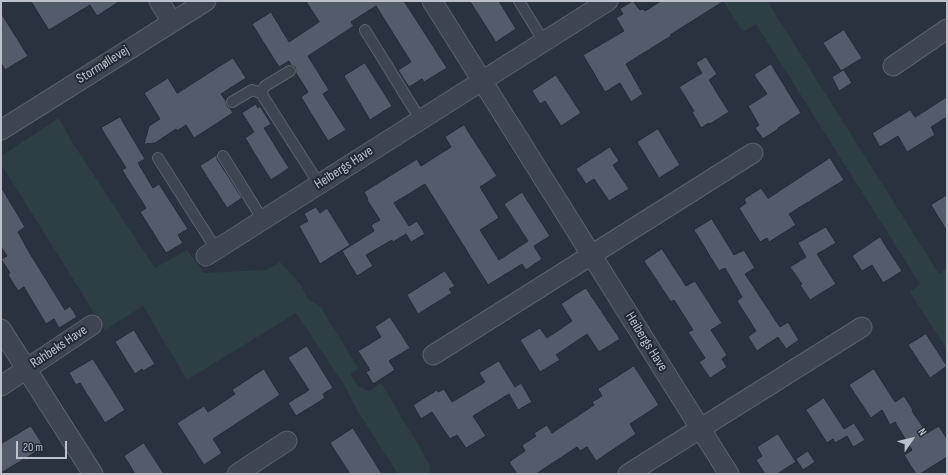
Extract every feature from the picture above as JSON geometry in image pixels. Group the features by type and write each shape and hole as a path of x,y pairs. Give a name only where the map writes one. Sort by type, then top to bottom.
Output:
{"street":[{"path":"159,1 172,22"},
{"name":"Stormøllevej","path":"1,130 206,1"},
{"name":"Heibergs Have","path":"432,1 729,474"},
{"name":"Heibergs Have","path":"211,252 608,1"},
{"path":"893,66 947,29"},
{"path":"433,355 753,153"},
{"name":"Rahbeks Have","path":"1,386 92,325"},
{"path":"628,474 862,327"},
{"name":"Rahbeks Have","path":"1,329 92,474"},
{"path":"237,474 287,441"}],"lane":[{"path":"519,1 544,42"},
{"path":"365,30 420,119"},
{"path":"261,93 265,86 290,70"},
{"path":"232,102 252,90 261,93 319,184"},
{"path":"223,156 263,220"},
{"path":"158,158 211,252"}],"shaded area":[{"path":"723,1 767,1 939,274 947,268 947,350 910,292 920,284 756,24 743,32"},
{"path":"59,118 72,142 155,268 187,250 204,273 266,270 280,262 300,284 308,299 320,306 358,368 350,374 357,385 369,391 381,383 429,463 430,474 398,474 357,410 346,388 296,313 187,380 143,306 105,330 1,164 1,156"}],"building":[{"path":"31,1 120,1 97,16 90,5 49,30"},
{"path":"306,1 404,1 447,68 424,82 422,79 409,87 398,70 411,62 376,6 351,22 354,26 308,56 329,90 323,94 346,130 328,141 301,97 308,92 296,73 295,67 291,65 289,61 279,67 252,24 271,12 289,42 319,22"},
{"path":"470,1 499,1 516,29 496,42"},
{"path":"633,1 640,10 643,9 645,11 661,1 724,1 626,64 643,94 631,102 620,83 605,92 583,55 624,31 616,18 623,14 620,9"},
{"path":"1,13 28,56 5,70 1,63"},
{"path":"844,30 862,58 841,71 823,43"},
{"path":"706,57 717,74 709,80 729,112 701,128 692,112 694,111 679,87 702,73 696,63"},
{"path":"233,58 246,78 221,94 226,101 227,106 233,113 194,138 186,125 177,131 176,129 155,143 144,144 149,126 160,119 144,93 168,78 177,93"},
{"path":"365,63 392,106 370,120 344,76"},
{"path":"771,64 801,113 763,139 755,128 759,125 748,106 767,94 754,75"},
{"path":"844,70 852,83 839,91 832,77"},
{"path":"556,75 581,113 561,126 545,101 540,104 532,91"},
{"path":"947,97 947,117 931,127 935,135 907,152 898,136 880,147 872,133 910,110 915,117"},
{"path":"256,104 258,108 260,106 271,124 264,128 289,168 271,180 245,138 254,132 242,113"},
{"path":"120,117 145,159 138,163 153,188 159,184 188,229 178,235 183,243 166,253 140,212 146,208 122,170 126,168 101,128"},
{"path":"464,125 497,176 480,187 499,218 480,230 499,260 528,241 504,204 522,192 550,236 534,246 542,259 526,270 522,264 488,285 425,184 394,203 409,226 417,221 425,234 411,242 406,234 366,255 373,266 357,276 342,251 374,231 371,225 380,220 367,200 368,199 364,192 417,159 421,166 451,147 445,137"},
{"path":"658,129 680,165 659,178 637,142"},
{"path":"610,147 619,161 613,165 629,189 609,201 594,179 586,184 576,169"},
{"path":"217,155 217,159 242,198 227,208 200,166"},
{"path":"830,158 844,180 789,214 796,225 769,242 767,238 760,242 739,208 746,203 744,199 761,188 768,198"},
{"path":"1,187 25,227 18,232 29,252 65,310 70,306 77,317 59,328 54,319 46,324 24,287 18,291 8,275 10,273 1,259 7,256 1,247"},
{"path":"947,195 947,231 931,205"},
{"path":"316,207 320,213 327,208 350,245 320,264 299,226 308,221 304,214"},
{"path":"712,219 734,255 744,250 755,268 745,274 780,327 788,322 799,340 786,349 778,337 757,351 748,337 756,331 737,301 742,297 725,268 719,271 694,230"},
{"path":"826,227 836,243 817,254 836,284 810,300 800,285 802,284 790,267 806,257 798,243"},
{"path":"880,237 902,271 883,283 872,265 862,271 852,256"},
{"path":"662,249 686,286 695,281 722,323 711,330 727,355 722,359 727,367 710,378 699,362 705,358 688,332 693,330 674,300 671,302 644,261"},
{"path":"445,271 455,286 449,289 452,293 418,314 407,295"},
{"path":"586,288 620,339 599,352 587,334 556,355 560,360 540,372 520,340 540,328 547,338 572,321 561,304"},
{"path":"390,317 410,348 389,361 395,370 373,384 366,372 370,370 358,351 381,337 375,327"},
{"path":"134,330 155,364 143,371 142,369 135,374 115,342"},
{"path":"926,334 947,366 930,378 908,345"},
{"path":"307,346 333,388 323,394 325,398 296,416 288,403 309,390 288,358"},
{"path":"93,359 125,410 105,423 80,383 76,385 69,373"},
{"path":"499,361 515,387 521,383 532,402 518,410 509,394 473,416 486,436 466,448 457,435 450,439 432,412 421,419 413,405 437,390 438,392 444,389 452,402 485,382 479,373"},
{"path":"634,366 659,405 630,424 636,434 596,461 587,447 580,451 577,447 536,474 517,474 509,462 525,451 522,445 536,436 534,433 547,425 552,433 594,405 592,402 602,396 598,389"},
{"path":"264,369 280,395 213,439 222,453 204,465 177,423 204,406 208,412 235,394 232,390"},
{"path":"874,369 895,402 904,396 927,433 939,426 947,439 947,457 920,474 916,474 904,455 912,450 895,422 890,425 882,410 871,418 849,385"},
{"path":"824,398 844,429 854,423 865,440 853,447 847,436 835,443 833,439 827,443 806,410"},
{"path":"31,426 44,447 1,473 1,444"},
{"path":"353,428 382,474 350,474 330,443"},
{"path":"778,434 796,462 777,474 765,474 756,460 762,456 757,447"},
{"path":"144,443 164,474 135,474 124,456"},
{"path":"808,451 815,462 803,470 796,459"}]}
